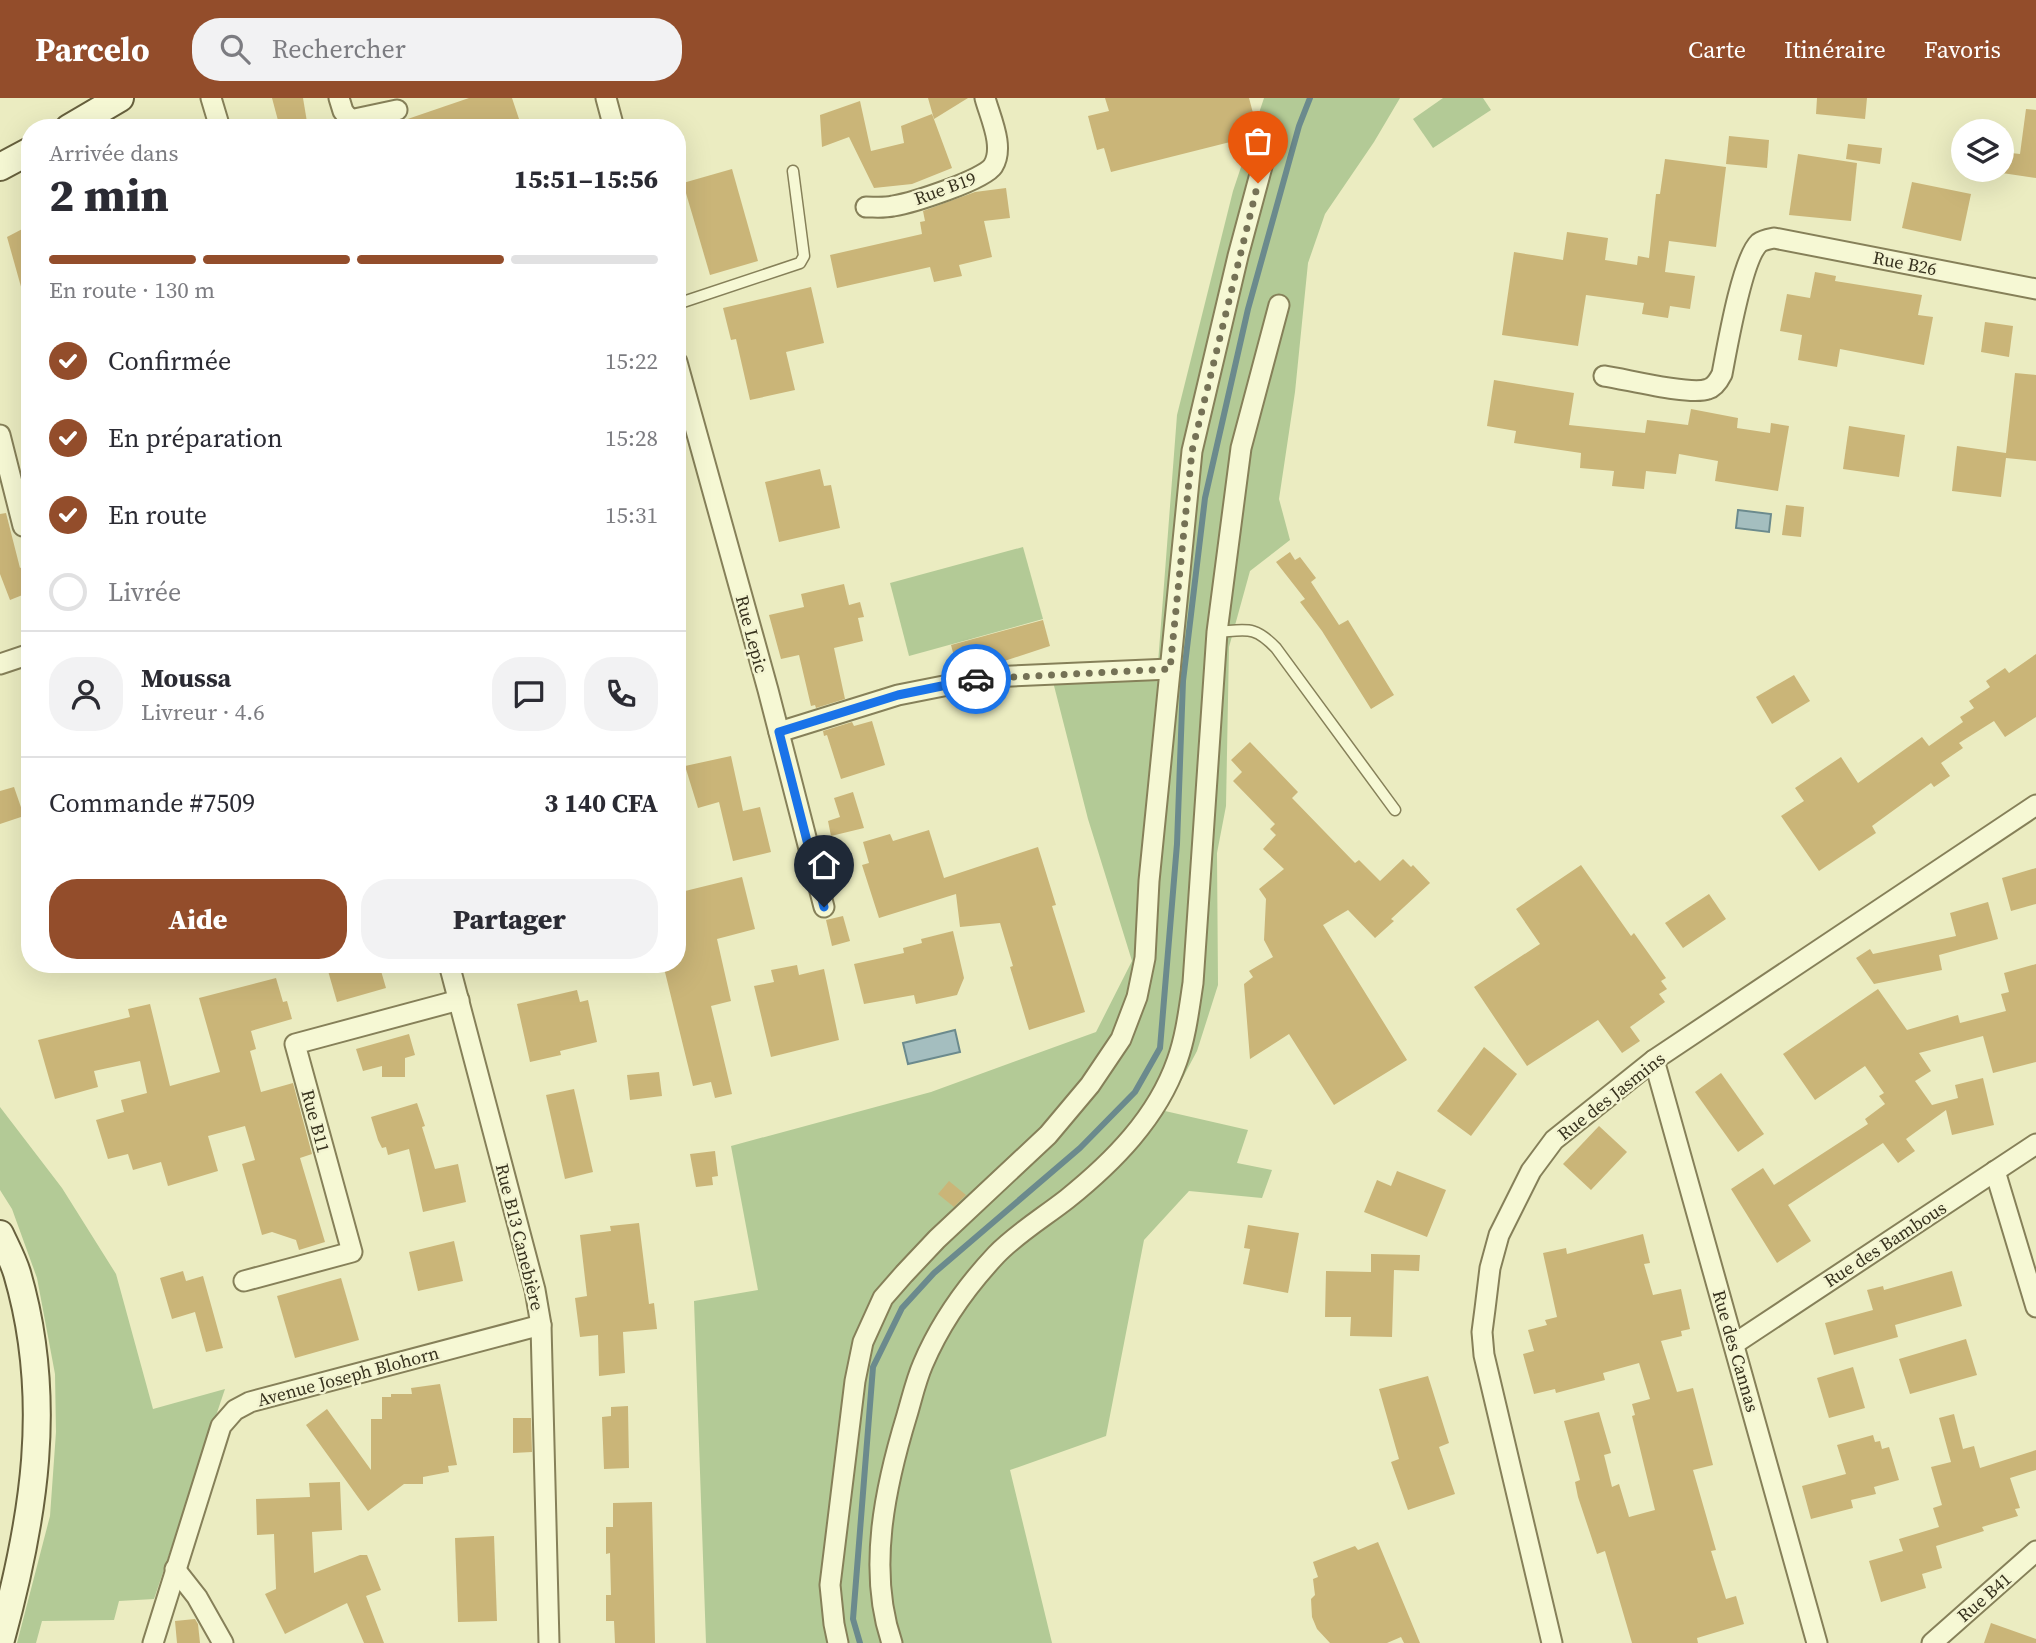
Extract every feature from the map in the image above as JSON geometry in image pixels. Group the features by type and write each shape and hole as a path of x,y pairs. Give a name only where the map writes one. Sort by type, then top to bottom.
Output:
{"main road":[{"path":"84,119 120,98"},
{"path":"0,167 21,155"},
{"path":"0,1234 16,1272 26,1315 34,1355 37,1412 34,1490 20,1573 0,1643"}],"street":[{"path":"211,98 217,119"},
{"path":"340,98 343,111 349,119"},
{"path":"606,98 612,119"},
{"name":"Rue B19","path":"866,207 895,206 946,190 980,176 993,167 997,154 996,136 985,98"},
{"path":"355,119 397,110"},
{"path":"838,1643 830,1585 855,1381 863,1342 883,1298 937,1239 1048,1135 1090,1085 1121,1039 1138,997 1145,958 1149,881 1192,451 1271,133"},
{"name":"Rue B26","path":"1604,376 1692,391 1707,390 1716,384 1722,374 1739,295 1752,253 1767,240 2036,289"},
{"path":"892,1643 884,1620 881,1596 882,1525 898,1443 922,1365 963,1293 998,1253 1095,1177 1117,1155 1160,1099 1177,1062 1184,1038 1193,983 1217,632 1241,448 1279,305"},
{"name":"Rue Lepic","path":"686,395 824,907"},
{"path":"0,435 12,498 21,521"},
{"path":"0,664 21,657"},
{"path":"779,732 898,695 989,677 1170,669"},
{"name":"Rue des Jasmins","path":"1552,1643 1484,1355 1482,1332 1490,1268 1499,1235 1531,1171 1554,1140 1654,1060 2036,805"},
{"name":"Rue B13 Canebière","path":"452,973 535,1290 541,1325 549,1643"},
{"name":"Rue B11","path":"244,1281 352,1252 295,1044 459,1000"},
{"name":"Rue des Cannas","path":"1654,1060 1817,1643"},
{"name":"Rue des Bambous","path":"1734,1343 2036,1144"},
{"path":"1995,1171 2036,1307"},
{"name":"Avenue Joseph Blohorn","path":"153,1643 221,1426 235,1409 250,1402 541,1325"},
{"name":"Rue B41","path":"1932,1643 2036,1551"},
{"path":"176,1569 197,1597 223,1643"}],"lane":[{"path":"686,301 800,263 804,256 793,171"},
{"path":"1217,632 1247,630 1261,633 1276,648 1395,810"}],"green space":[{"path":"1264,98 1400,98 1325,214 1308,263 1295,392 1279,499 1290,540 1250,571 1229,647 1226,806 1217,853 1218,985 1197,1051 1165,1111 1248,1130 1237,1163 1272,1170 1262,1198 1189,1191 1144,1240 1106,1436 1010,1470 1052,1643 706,1643 694,1301 758,1290 731,1146 931,1092 1096,1032 1132,961 1088,819 1050,670 1158,663 1177,415 1233,191"},
{"path":"1443,98 1483,98 1491,110 1433,148 1413,119"},
{"path":"1023,547 1043,619 909,656 890,583"},
{"path":"0,1107 62,1188 116,1274 153,1409 225,1389 154,1599 119,1601 114,1620 42,1621 36,1643 17,1643 50,1516 56,1432 55,1374 37,1278 12,1209 0,1190"}],"water":[{"path":"1738,510 1771,514 1769,532 1736,528"},
{"path":"955,1030 960,1052 908,1064 903,1043"}],"building":[{"path":"272,98 303,98 306,119 278,119"},
{"path":"469,98 512,98 519,119 408,119"},
{"path":"928,98 968,98 934,119"},
{"path":"1105,98 1249,98 1253,113 1244,115 1250,137 1111,172 1104,148 1097,150 1088,116 1109,111"},
{"path":"1817,98 1867,98 1865,119 1816,114"},
{"path":"860,101 871,151 904,143 901,126 932,114 952,168 912,184 874,188 849,137 822,147 820,115"},
{"path":"2026,109 2036,110 2036,178 2014,175 2014,153 2020,154"},
{"path":"1729,136 1769,140 1767,168 1726,164"},
{"path":"1848,144 1882,148 1880,164 1846,159"},
{"path":"1798,154 1857,163 1851,221 1789,215"},
{"path":"1665,159 1726,167 1716,247 1669,241 1665,272 1695,276 1690,309 1670,306 1668,318 1642,314 1644,303 1586,295 1578,346 1502,335 1514,252 1563,260 1567,232 1608,238 1605,260 1637,265 1638,256 1649,258 1656,194 1660,194"},
{"path":"732,169 758,261 710,275 686,193 686,182"},
{"path":"1912,182 1971,194 1961,241 1902,228"},
{"path":"1006,188 1010,218 984,221 992,257 959,265 962,276 934,282 930,267 837,288 830,255 922,234 920,222 925,221 923,211 975,192"},
{"path":"21,230 21,287 7,237"},
{"path":"1815,272 1836,276 1835,281 1922,295 1918,315 1933,317 1924,365 1840,349 1837,367 1798,360 1802,335 1780,331 1787,294 1810,298"},
{"path":"811,287 824,343 786,352 795,390 750,400 736,339 731,340 723,308"},
{"path":"1985,322 2013,326 2009,357 1981,352"},
{"path":"2015,373 2036,375 2036,461 2006,458 2001,497 1952,491 1957,446 2006,453"},
{"path":"1494,380 1574,393 1569,425 1645,433 1647,420 1688,425 1691,409 1738,418 1737,428 1770,433 1771,423 1789,426 1778,491 1715,481 1718,461 1679,454 1676,474 1646,471 1644,489 1612,486 1614,471 1580,468 1581,453 1514,443 1516,431 1487,426"},
{"path":"1849,426 1905,435 1899,477 1843,469"},
{"path":"820,469 824,486 831,485 840,528 779,542 765,482"},
{"path":"1786,505 1804,507 1801,537 1782,535"},
{"path":"6,513 21,568 21,596 10,600 0,574 0,514"},
{"path":"1290,552 1295,560 1300,557 1316,578 1311,582 1339,625 1348,620 1394,695 1371,709 1322,631 1300,602 1305,599 1276,562"},
{"path":"844,584 849,605 860,602 864,617 858,618 863,641 834,648 845,699 816,708 815,705 811,706 799,655 781,659 769,615 804,607 801,594"},
{"path":"1043,620 1050,646 992,665 958,671 951,645"},
{"path":"2036,654 2036,717 2005,737 1994,721 1959,743 1963,748 1941,763 1950,776 1934,787 1931,783 1872,826 1876,833 1819,871 1781,816 1804,801 1795,788 1841,757 1858,783 1922,737 1929,746 1963,722 1960,717 1974,708 1969,701 1990,687 1986,681 2005,668 2009,673"},
{"path":"1794,675 1810,701 1772,724 1756,697"},
{"path":"872,721 885,765 841,779 827,735 824,736 823,731 852,722 854,726"},
{"path":"1250,742 1298,792 1292,798 1355,863 1359,860 1380,881 1403,859 1411,867 1413,865 1430,883 1391,919 1394,921 1375,938 1348,910 1323,925 1407,1060 1334,1105 1289,1034 1250,1059 1244,984 1253,977 1249,971 1273,957 1264,940 1266,899 1259,889 1284,869 1263,849 1276,835 1270,829 1275,824 1233,781 1242,772 1231,760"},
{"path":"731,756 743,811 760,807 771,852 733,861 719,802 698,808 686,766"},
{"path":"14,787 21,807 21,817 0,824 0,791"},
{"path":"853,792 864,828 831,836 828,821 840,817 834,798"},
{"path":"929,830 944,878 1038,847 1056,905 1052,906 1085,1012 1029,1030 1000,923 960,927 956,894 879,918 862,865 869,863 863,842 890,834 893,841"},
{"path":"1581,865 1631,936 1634,933 1666,978 1661,981 1667,989 1659,994 1665,1002 1630,1027 1640,1041 1622,1053 1598,1020 1527,1066 1474,987 1540,944 1516,909"},
{"path":"2036,868 2036,904 2011,911 2002,878"},
{"path":"742,877 755,929 717,939 731,1001 711,1006 732,1094 715,1098 711,1082 693,1086 665,973 686,973 686,891"},
{"path":"1709,894 1726,919 1683,948 1665,923"},
{"path":"1988,902 1998,939 1939,955 1942,970 1874,984 1856,958 1870,949 1873,954 1956,936 1950,913"},
{"path":"843,916 850,941 832,946 826,920"},
{"path":"953,931 964,978 957,995 916,1004 914,995 864,1004 854,964 904,953 903,948 922,943 921,939"},
{"path":"2036,964 2036,1062 1993,1073 1983,1036 1919,1053 1931,1071 1915,1081 1932,1105 1958,1098 1955,1085 1983,1078 1994,1125 1952,1135 1946,1110 1906,1139 1915,1151 1898,1163 1883,1143 1788,1205 1811,1241 1777,1263 1731,1189 1763,1168 1774,1185 1868,1124 1865,1119 1885,1104 1879,1096 1884,1093 1865,1066 1815,1100 1783,1054 1878,989 1907,1030 1958,1015 1960,1023 2006,1011 2001,994 2009,992 2004,973"},
{"path":"797,965 799,975 824,969 839,1040 771,1057 754,986 774,982 771,970"},
{"path":"329,973 382,973 386,988 337,1002"},
{"path":"276,978 283,1002 287,1001 292,1019 251,1031 256,1049 250,1051 261,1092 293,1083 312,1154 300,1158 325,1242 299,1250 296,1240 272,1232 262,1235 242,1164 255,1160 245,1126 208,1136 218,1171 168,1186 161,1162 133,1170 128,1154 108,1159 96,1120 124,1112 121,1100 147,1093 140,1061 94,1071 98,1087 55,1099 38,1040 130,1017 128,1009 150,1004 170,1086 220,1072 199,998"},
{"path":"577,990 580,1002 588,1000 597,1042 560,1051 561,1055 530,1062 517,1004"},
{"path":"409,1034 415,1055 405,1058 405,1077 382,1077 382,1066 363,1071 356,1049"},
{"path":"1484,1047 1517,1074 1471,1136 1437,1111"},
{"path":"659,1072 662,1096 630,1100 627,1075"},
{"path":"1721,1073 1764,1134 1738,1152 1695,1092"},
{"path":"574,1089 593,1172 565,1179 546,1095"},
{"path":"417,1103 435,1169 458,1164 466,1202 423,1212 409,1149 388,1155 386,1147 382,1148 378,1140 371,1117"},
{"path":"1599,1126 1627,1152 1591,1190 1563,1164"},
{"path":"715,1151 718,1176 712,1177 713,1185 696,1187 690,1154"},
{"path":"1397,1171 1446,1190 1427,1237 1364,1212 1377,1180 1391,1186"},
{"path":"949,1181 966,1195 954,1207 938,1194"},
{"path":"639,1223 649,1304 654,1303 657,1329 623,1332 625,1373 599,1376 598,1335 580,1337 575,1298 587,1296 580,1235 611,1231 610,1226"},
{"path":"1248,1225 1299,1233 1288,1293 1243,1284 1250,1249 1244,1248"},
{"path":"1643,1234 1650,1263 1644,1264 1653,1295 1681,1289 1690,1329 1681,1331 1682,1336 1661,1341 1677,1392 1693,1388 1713,1465 1693,1470 1716,1550 1711,1551 1726,1599 1736,1596 1744,1624 1697,1638 1698,1643 1632,1643 1605,1551 1597,1554 1578,1497 1575,1482 1580,1480 1564,1421 1599,1412 1611,1453 1604,1455 1612,1487 1619,1484 1629,1517 1655,1510 1632,1416 1635,1415 1632,1404 1650,1399 1639,1363 1603,1373 1605,1380 1556,1393 1555,1389 1534,1394 1523,1354 1534,1351 1528,1330 1547,1325 1545,1320 1557,1317 1543,1253 1566,1248 1567,1254"},
{"path":"454,1241 463,1281 418,1291 409,1252"},
{"path":"1371,1254 1420,1255 1419,1271 1394,1270 1392,1337 1350,1336 1351,1317 1325,1317 1326,1271 1371,1272"},
{"path":"183,1271 186,1281 203,1276 223,1348 206,1352 195,1312 172,1319 160,1278"},
{"path":"1952,1271 1962,1306 1895,1325 1898,1337 1834,1355 1825,1323 1873,1310 1867,1290 1883,1286 1884,1290"},
{"path":"341,1278 359,1340 295,1358 277,1296"},
{"path":"1966,1339 1977,1375 1910,1394 1899,1359"},
{"path":"1853,1367 1865,1408 1829,1418 1817,1378"},
{"path":"1428,1376 1449,1443 1439,1447 1455,1494 1408,1510 1391,1462 1399,1459 1379,1389"},
{"path":"440,1384 457,1465 448,1466 449,1472 423,1477 423,1484 404,1484 368,1511 306,1425 327,1409 371,1470 371,1419 382,1419 382,1397 412,1394 411,1388"},
{"path":"628,1406 629,1468 604,1469 602,1417 611,1416 611,1407"},
{"path":"1954,1414 1963,1449 1974,1446 1980,1468 2036,1450 2036,1470 2010,1478 2020,1508 2015,1509 2018,1516 1982,1527 1984,1531 1936,1546 1942,1568 1922,1574 1926,1588 1881,1602 1869,1561 1903,1551 1899,1539 1939,1527 1933,1508 1942,1505 1931,1467 1951,1462 1939,1418"},
{"path":"513,1418 531,1418 532,1452 513,1453"},
{"path":"1873,1435 1875,1442 1880,1441 1882,1449 1889,1447 1899,1480 1874,1487 1876,1494 1851,1500 1853,1508 1811,1519 1802,1486 1846,1474 1837,1445"},
{"path":"340,1482 342,1530 312,1532 314,1573 360,1555 367,1555 381,1590 366,1596 384,1643 364,1643 347,1603 285,1634 265,1594 276,1589 274,1534 257,1535 256,1499 310,1497 309,1483"},
{"path":"652,1502 655,1643 615,1643 614,1621 606,1621 606,1595 611,1595 606,1527 613,1527 613,1503"},
{"path":"494,1536 497,1621 458,1622 455,1538"},
{"path":"1378,1542 1420,1643 1404,1643 1401,1637 1387,1643 1330,1643 1317,1629 1312,1617 1311,1599 1315,1595 1313,1579 1318,1577 1313,1562 1355,1546 1358,1550"},
{"path":"195,1619 200,1643 177,1643 175,1621"},
{"path":"1991,1623 2036,1639 2036,1643 1984,1643"}],"waterway":[{"path":"860,1643 853,1619 873,1367 902,1308 934,1273 1080,1148 1135,1092 1160,1048 1177,844 1183,681 1205,498 1248,309 1299,126 1310,98"}],"way so far":[{"path":"976,679 1170,669 1192,451 1258,183"}],"route":[{"path":"824,907 779,732 898,695 976,679"}]}
